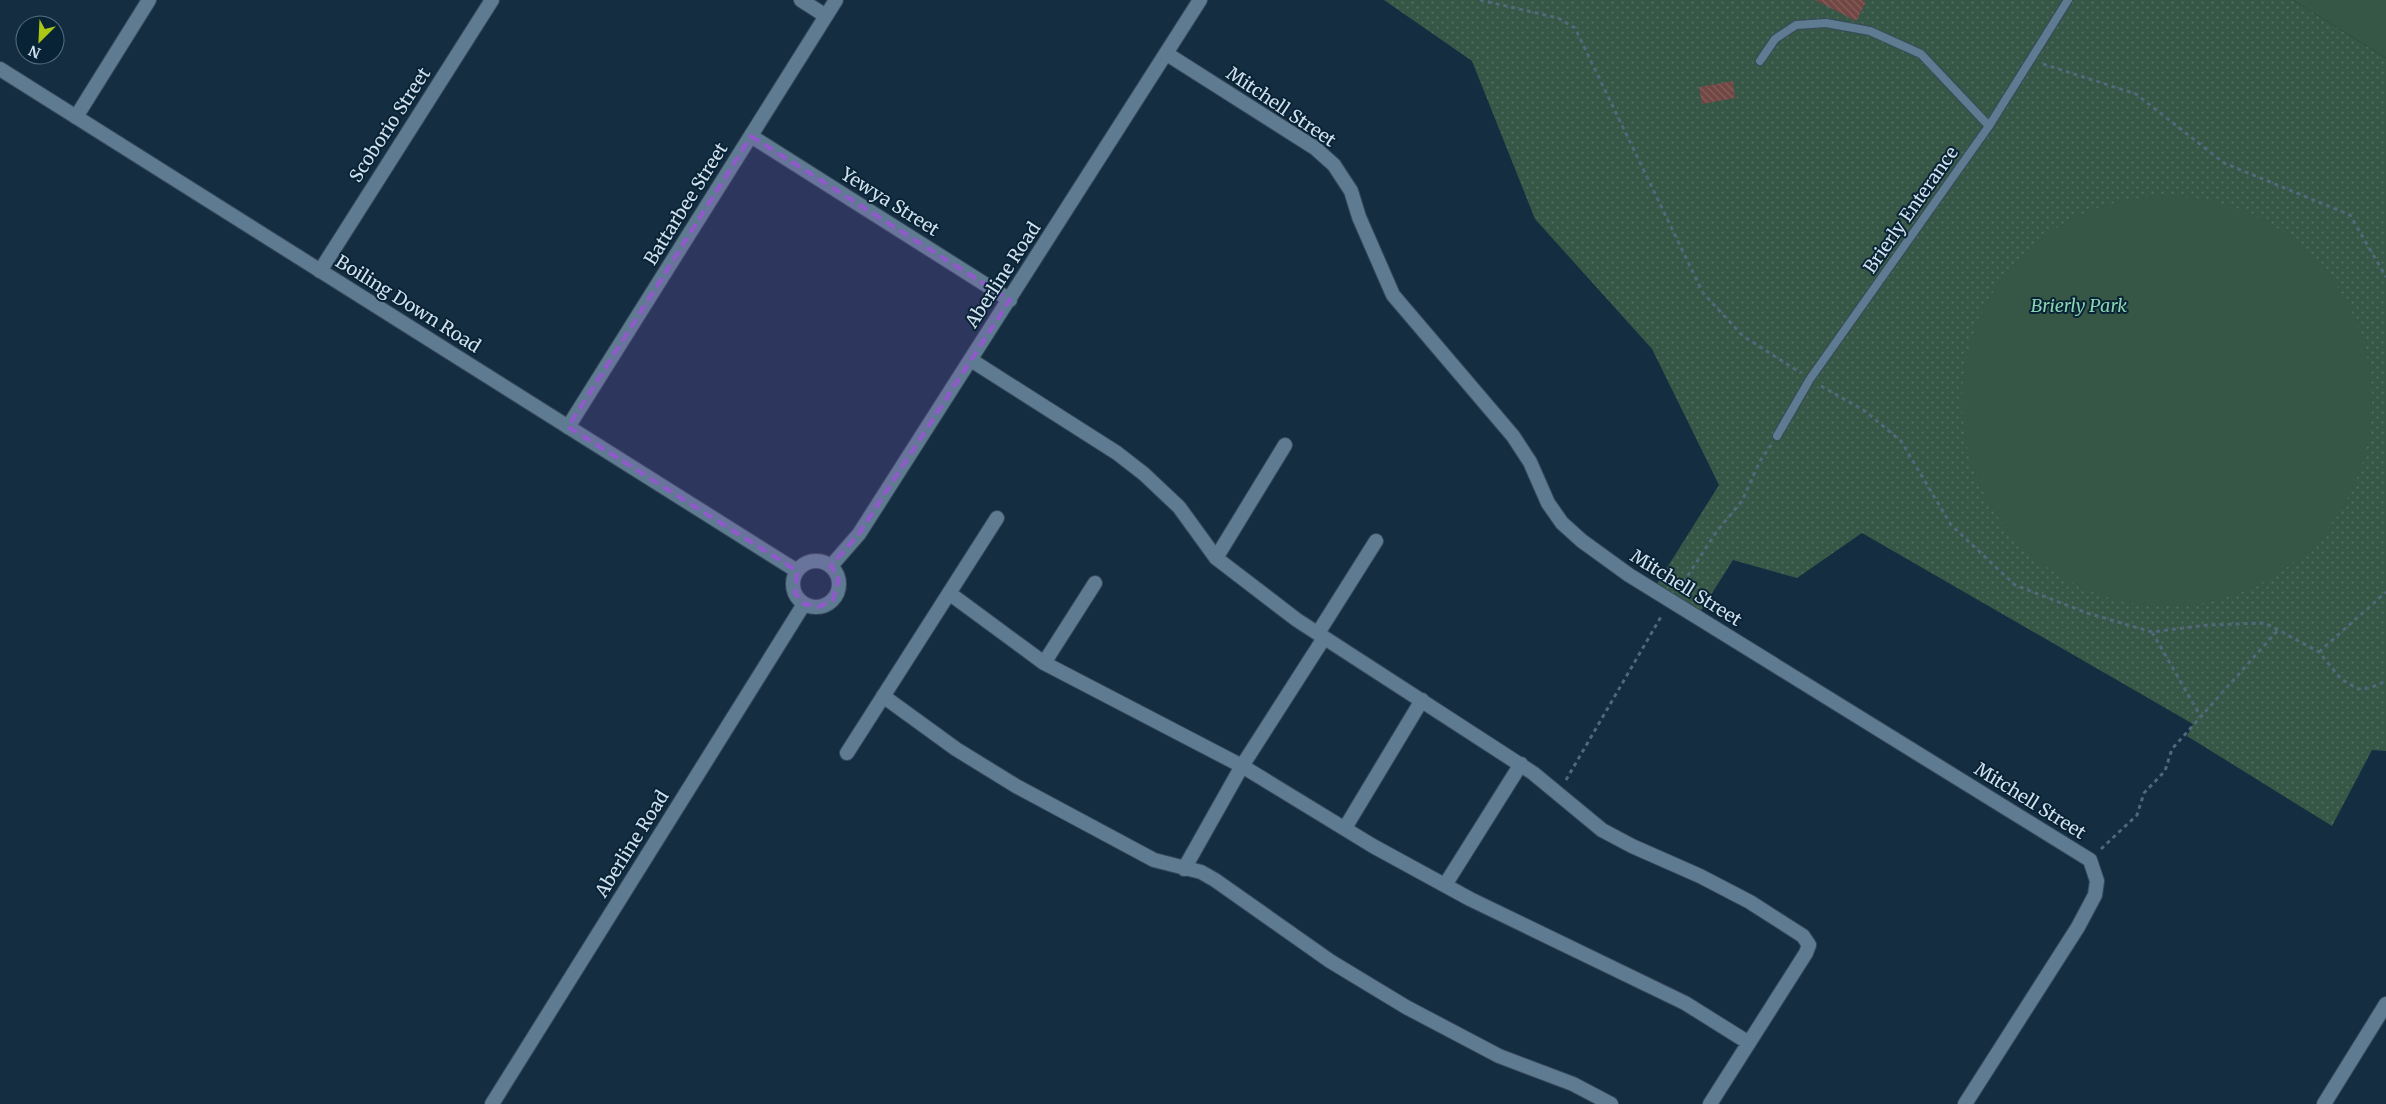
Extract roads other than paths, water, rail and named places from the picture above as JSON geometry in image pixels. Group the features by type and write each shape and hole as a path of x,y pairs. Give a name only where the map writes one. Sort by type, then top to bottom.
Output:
{"street":[{"path":"76,117 149,0"},
{"name":"Scoborio Street","path":"320,271 492,0"},
{"path":"801,0 826,16"},
{"name":"Battarbee Street","path":"568,427 836,0"},
{"name":"Aberline Road","path":"831,566 859,534 1200,0"},
{"name":"Mitchell Street","path":"1167,54 1315,148 1334,165 1350,191 1359,217 1393,295 1513,436 1530,462 1548,503 1562,523 1582,541 1629,575 2090,860 2097,881 2096,895 2078,927 1966,1104"},
{"name":"Boiling Down Road","path":"0,69 798,570"},
{"name":"Yewya Street","path":"751,136 1010,300"},
{"path":"971,360 1117,452 1179,507 1216,558 1297,620 1521,764 1558,792 1602,830 1632,846 1700,876 1750,902 1803,936 1809,945 1806,954 1710,1104"},
{"path":"1216,558 1285,445"},
{"path":"847,753 997,518"},
{"path":"1184,869 1242,766 1376,541"},
{"path":"817,561 831,566 839,579 837,594 827,605 811,607 804,604 795,593 793,585 798,570 810,562 817,561"},
{"path":"1044,663 1096,583"},
{"path":"949,594 1044,663 1242,766 1445,886 1685,1003 1749,1043"},
{"name":"Aberline Road","path":"492,1104 804,604"},
{"path":"883,696 956,749 1016,786 1154,860 1201,872 1215,880 1330,961 1406,1007 1499,1056 1573,1084 1611,1104"},
{"path":"1345,828 1422,700"},
{"path":"1445,886 1521,764"},
{"path":"2324,1104 2386,1004"}],"lane":[{"name":"Brierly Enterance","path":"1777,436 1810,379 1989,126 2068,0"},
{"path":"1760,61 1775,39 1796,25 1826,23 1870,31 1921,54 1989,126"}],"park label":[{"name":"Brierly Park","path":"2079,306"}]}
